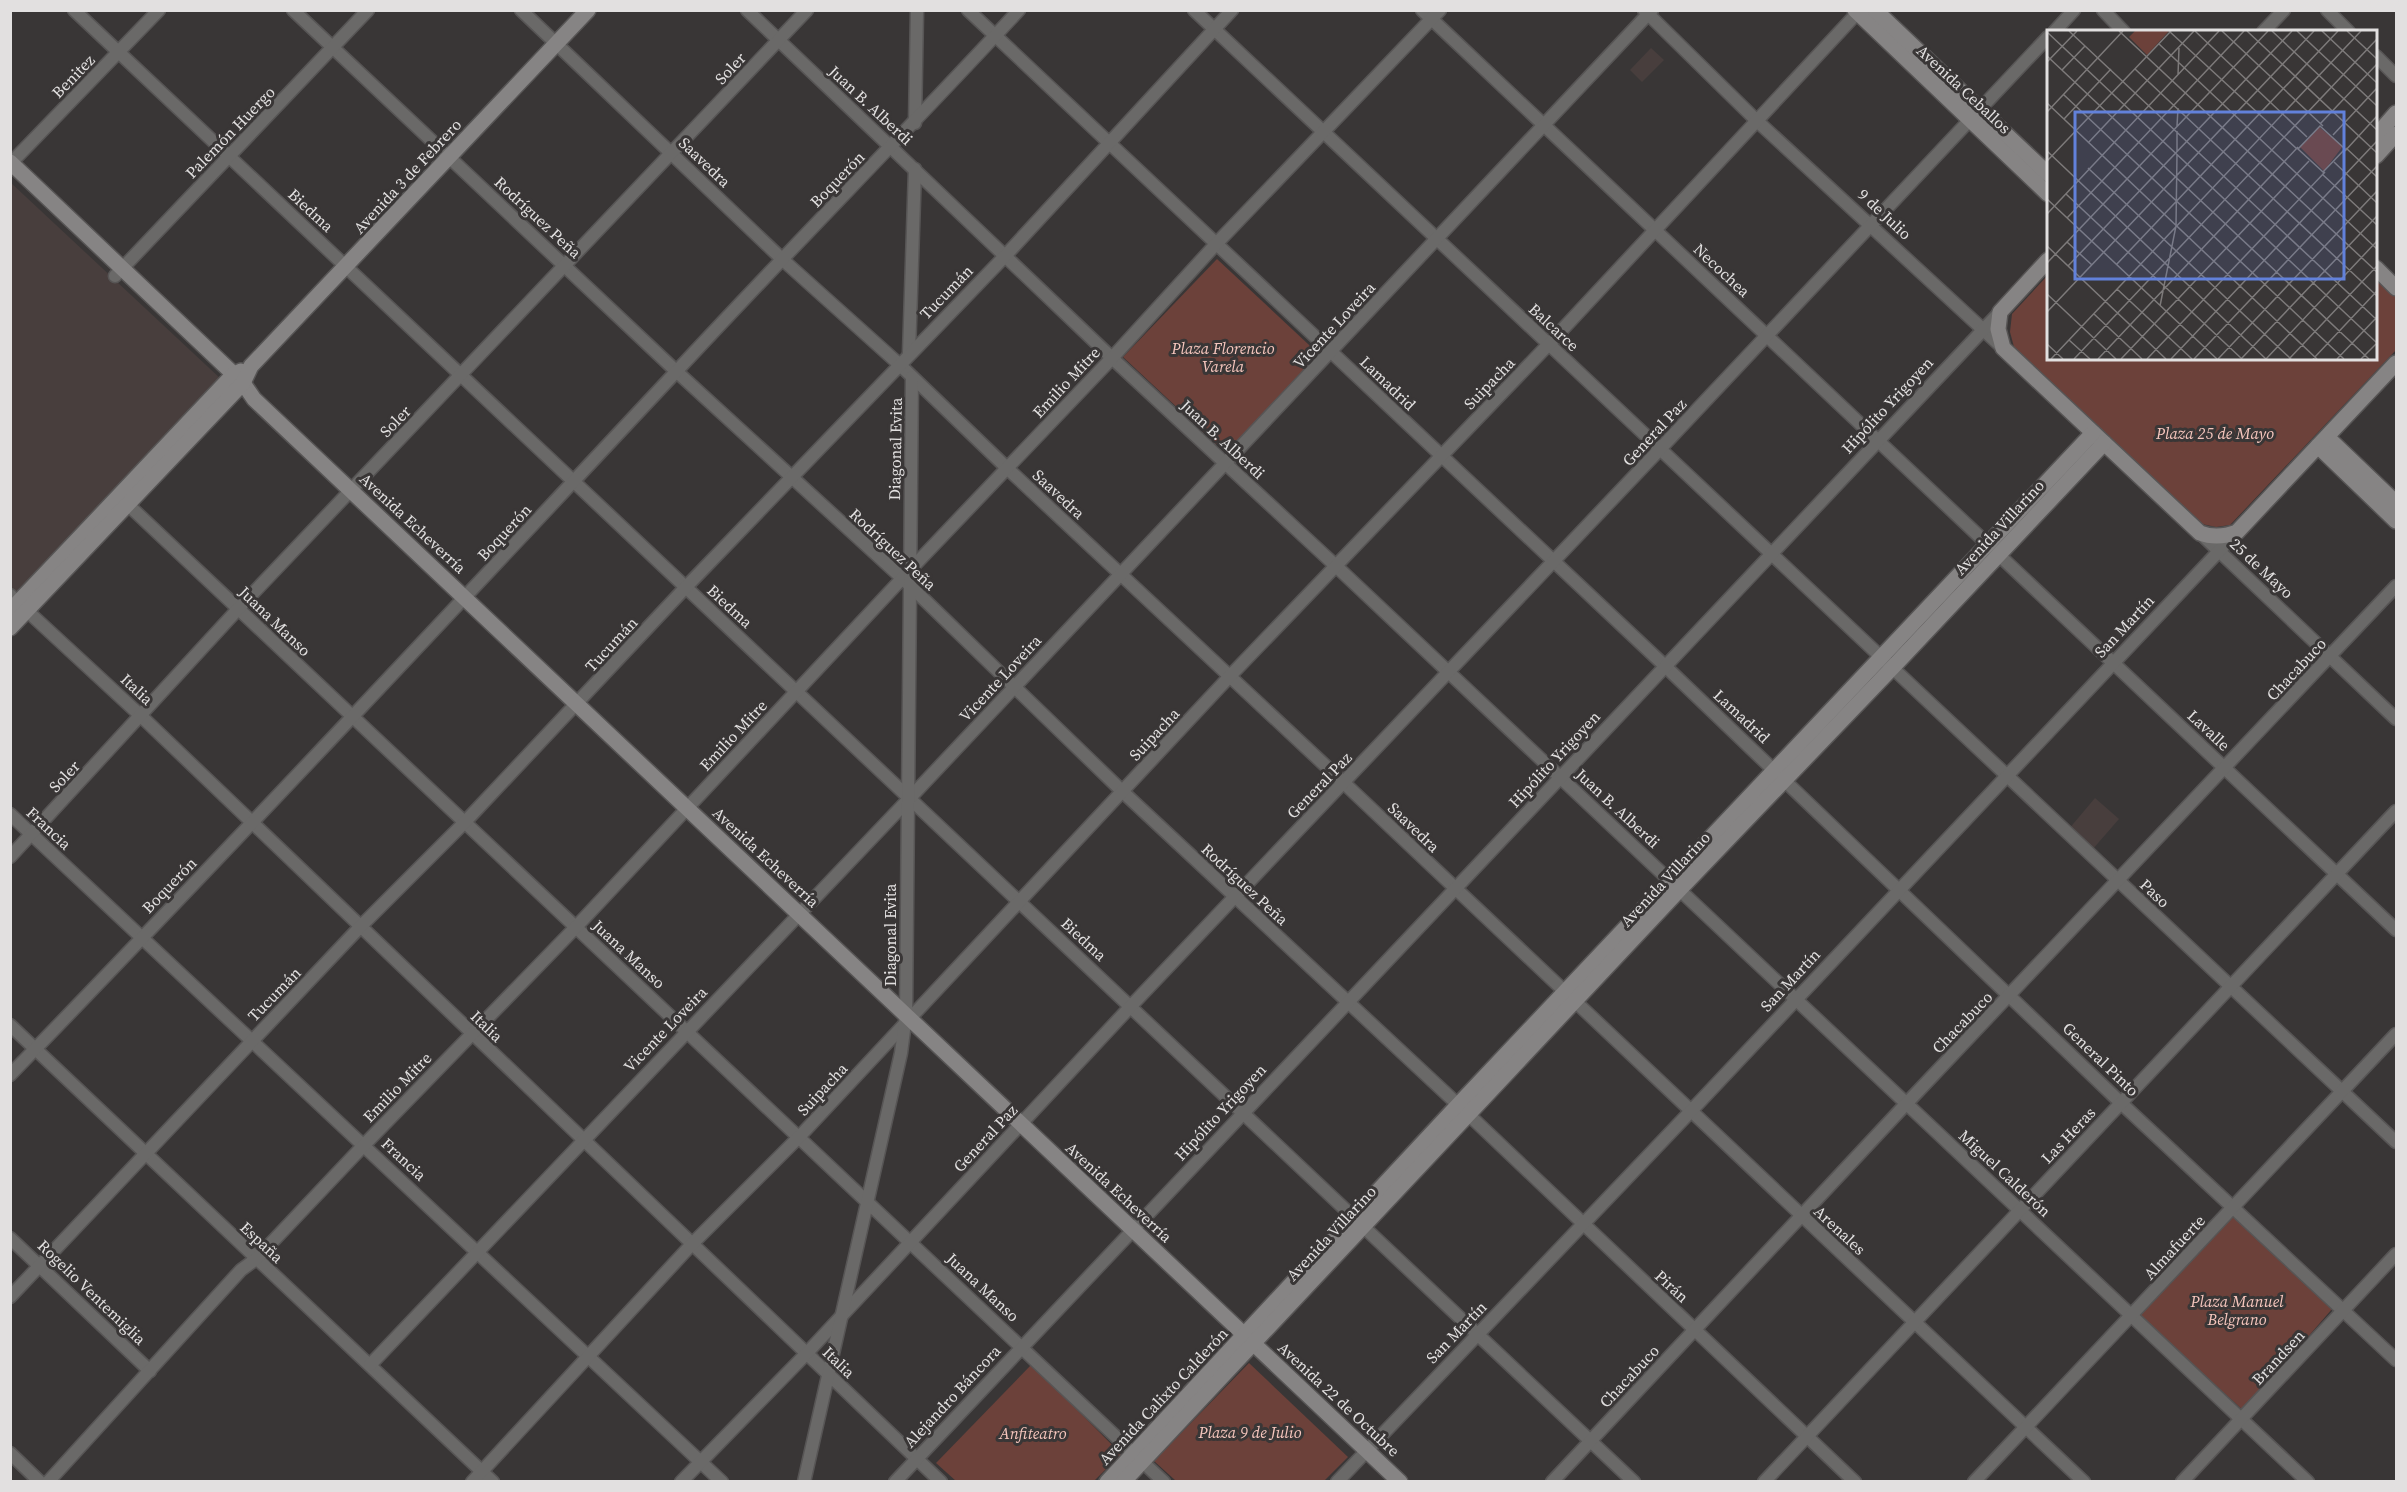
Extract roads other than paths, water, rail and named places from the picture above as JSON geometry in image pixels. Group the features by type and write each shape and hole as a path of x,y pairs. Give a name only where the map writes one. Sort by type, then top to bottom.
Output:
{"main road":[{"name":"Avenida 3 de Febrero","path":"10,628 17,604 123,500 588,10"},
{"name":"Avenida Ceballos","path":"1875,10 2047,192"},
{"name":"Avenida Ceballos","path":"1858,11 1975,114 2047,172"},
{"path":"2377,135 2397,113"},
{"path":"2377,155 2397,134"},
{"name":"Avenida Echeverría","path":"11,163 119,273"},
{"name":"Avenida Echeverría","path":"10,175 352,490 799,913 907,1020 1249,1339"},
{"name":"Hipólito Yrigoyen","path":"2000,312 2047,262"},
{"path":"2377,269 2397,288"},
{"path":"2000,312 1998,329 2003,348"},
{"name":"9 de Julio","path":"2003,348 2099,438"},
{"name":"San Martín","path":"2237,532 2397,363"},
{"name":"25 de Mayo","path":"2099,438 2200,534"},
{"name":"Avenida Villarino","path":"1249,1339 2099,438"},
{"path":"2322,442 2397,503"},
{"path":"2322,442 2397,521"},
{"path":"2200,534 2218,537 2237,532"},
{"name":"Avenida 22 de Octubre","path":"1249,1339 1400,1482"},
{"name":"Avenida Calixto Calderón","path":"1107,1482 1138,1457 1249,1339"},
{"name":"Avenida Calixto Calderón","path":"1123,1482 1138,1457"}],"street":[{"name":"Biedma","path":"74,10 1634,1482"},
{"name":"Benitez","path":"11,163 159,10"},
{"name":"Rodríguez Peña","path":"293,10 790,477 908,578 1014,687 1123,792 1463,1110"},
{"name":"Palemón Huergo","path":"119,273 368,10"},
{"name":"Saavedra","path":"521,10 783,260 900,365 1569,998"},
{"name":"Juan B. Alberdi","path":"747,10 1112,358 1675,885"},
{"name":"Soler","path":"10,857 239,608 807,10"},
{"path":"915,123 917,10"},
{"name":"Lamadrid","path":"968,10 1780,775"},
{"name":"Boquerón","path":"10,1075 352,718 676,371 915,123 1019,10"},
{"name":"Balcarce","path":"1194,10 1436,240 1888,662"},
{"name":"Tucumán","path":"10,1297 360,927 465,823 790,477 1006,255 1232,10"},
{"name":"Necochea","path":"1422,10 1436,15 1543,126 1992,550"},
{"path":"2056,30 2074,10"},
{"path":"2103,10 2122,30"},
{"path":"2266,30 2284,10"},
{"path":"2327,10 2347,30"},
{"name":"Suipacha","path":"472,1482 692,1244 800,1136 1230,676 1548,345 1858,11"},
{"name":"9 de Julio","path":"1648,12 1756,120 2003,348"},
{"name":"Vicente Loveira","path":"370,1365 1226,465 1648,12"},
{"name":"Emilio Mitre","path":"48,1482 241,1270 256,1259 364,1144 576,927 797,691 908,578 1216,244 1436,15"},
{"name":"General Paz","path":"681,1482 806,1354 1020,1123 2047,39"},
{"path":"2377,57 2397,76"},
{"path":"909,353 915,169"},
{"name":"Hipólito Yrigoyen","path":"1133,1230 2000,312"},
{"name":"Diagonal Evita","path":"804,1482 907,1020 908,578 912,377"},
{"name":"Juana Manso","path":"123,500 352,718 867,1199 1164,1482"},
{"name":"San Martín","path":"1337,1482 1583,1226 2237,532"},
{"name":"25 de Mayo","path":"2200,534 2397,719"},
{"name":"Lavalle","path":"1992,550 2397,930"},
{"name":"Chacabuco","path":"1552,1482 1906,1104 2397,586"},
{"name":"Italia","path":"17,604 141,716 941,1482"},
{"name":"Paso","path":"1888,662 2397,1142"},
{"name":"General Pinto","path":"1780,775 2121,1102 2397,1360"},
{"name":"Las Heras","path":"1764,1482 2397,811"},
{"name":"Francia","path":"10,814 722,1482"},
{"name":"Miguel Calderón","path":"1675,885 2308,1482"},
{"name":"Arenales","path":"1569,998 2084,1482"},
{"name":"España","path":"10,1025 493,1482"},
{"name":"Almafuerte","path":"1974,1482 2397,1034"},
{"name":"Pirán","path":"1463,1110 1855,1482"},
{"name":"Alejandro Báncora","path":"895,1482 1133,1230"},
{"name":"Rogelio Ventemiglia","path":"10,1238 150,1371"},
{"name":"Brandsen","path":"2182,1482 2397,1254"},
{"path":"10,1454 40,1482"}],"park label":[{"name":"Plaza Florencio Varela","path":"1223,357"},
{"name":"Plaza 25 de Mayo","path":"2215,433"},
{"name":"Plaza Manuel Belgrano","path":"2237,1310"},
{"name":"Plaza 9 de Julio","path":"1250,1432"},
{"name":"Anfiteatro","path":"1033,1433"}]}
